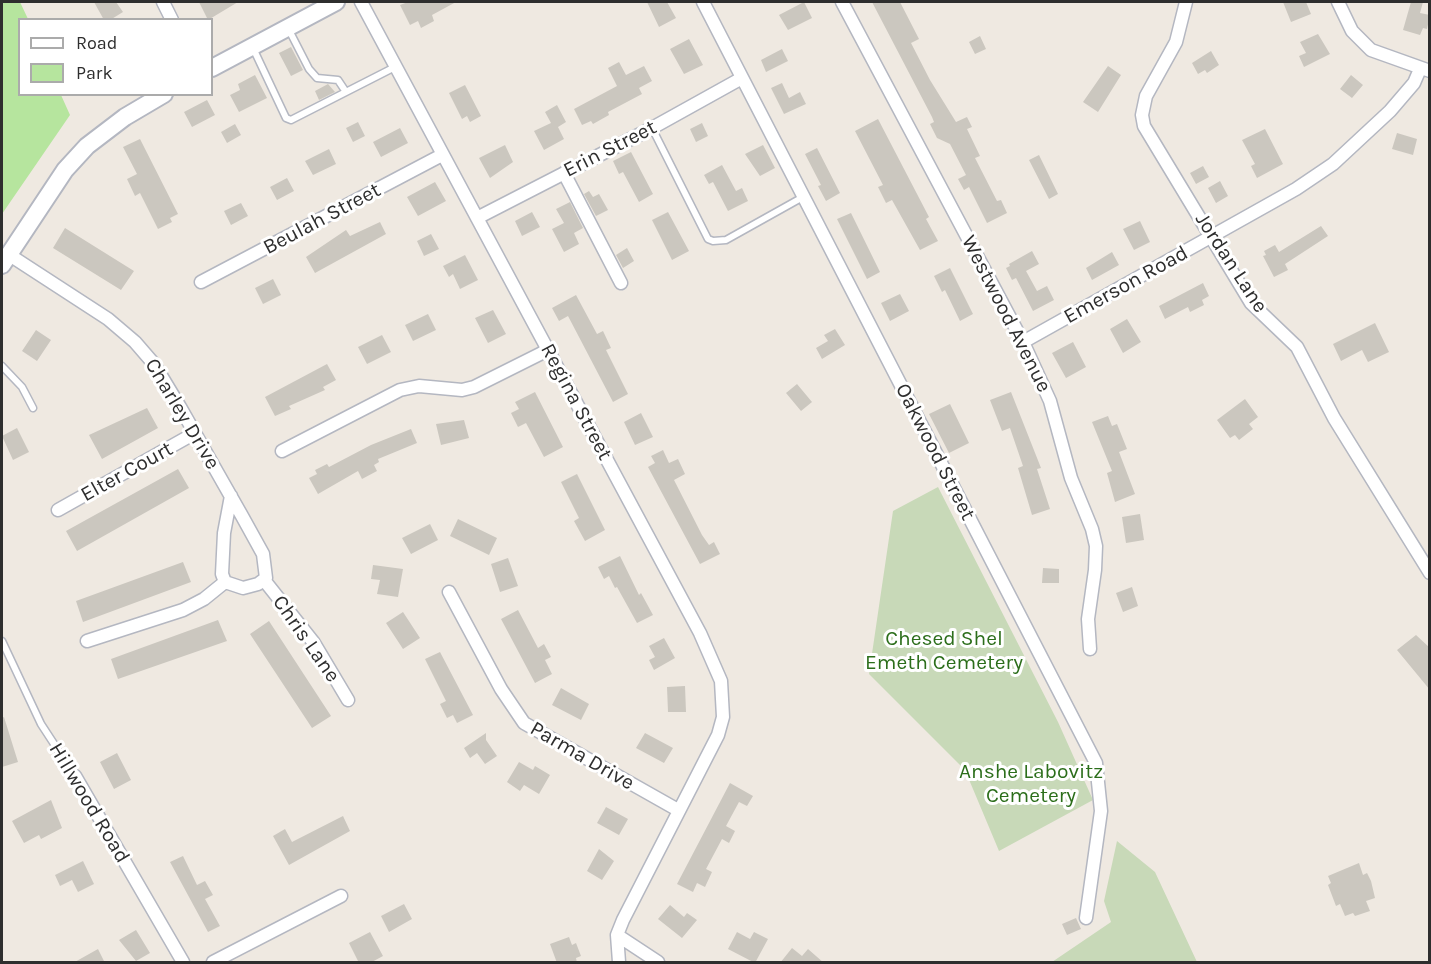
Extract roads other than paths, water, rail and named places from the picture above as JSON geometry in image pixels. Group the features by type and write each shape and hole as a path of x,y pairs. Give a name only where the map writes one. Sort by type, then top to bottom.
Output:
{"street":[{"path":"164,2 171,18"},
{"path":"213,67 336,2"},
{"name":"Regina Street","path":"362,2 395,68 700,633 721,681 723,717 718,735 678,810 617,935"},
{"name":"Oakwood Street","path":"703,2 1096,763 1101,812 1086,918"},
{"name":"Westwood Avenue","path":"842,2 1023,342 1050,401 1071,478 1092,529 1096,554 1088,619 1090,649"},
{"name":"Jordan Lane","path":"1186,2 1176,42 1146,96 1142,115 1149,139 1213,237 1251,303 1297,347 1334,418 1430,573"},
{"path":"1338,2 1352,31 1362,42 1387,57 1425,70"},
{"name":"Emerson Road","path":"1023,342 1213,237 1296,189 1333,164 1390,111 1425,70"},
{"name":"Erin Street","path":"477,218 652,128 742,78"},
{"path":"5,260 65,170 87,146 118,122 161,96"},
{"name":"Beulah Street","path":"201,282 442,155"},
{"path":"564,173 621,283"},
{"name":"Charley Drive","path":"5,260 108,319 135,342 154,364 263,554 266,578 264,580"},
{"path":"282,451 400,390 419,386 462,390 474,387 548,350"},
{"name":"Elter Court","path":"58,510 195,433"},
{"path":"225,582 222,574 222,548 231,496"},
{"path":"225,582 243,588 264,580"},
{"name":"Chris Lane","path":"264,580 314,643 348,700"},
{"path":"87,641 183,609 204,599 225,582"},
{"name":"Parma Drive","path":"449,591 501,690 524,723 678,810"},
{"name":"Hillwood Road","path":"75,776 183,963"},
{"path":"213,963 341,896"},
{"path":"617,935 619,963"},
{"path":"617,935 658,963"}],"lane":[{"path":"287,28 309,69 317,78 338,80 346,92"},
{"path":"252,46 286,118 291,120 395,68"},
{"path":"652,128 708,239 726,240 803,197"},
{"path":"2,366 22,387 33,408"},
{"name":"Hillwood Road","path":"2,641 41,724 75,776"}],"park label":[{"name":"Chesed Shel Emeth Cemetery","path":"944,651"},
{"name":"Anshe Labovitz Cemetery","path":"1031,784"}]}
